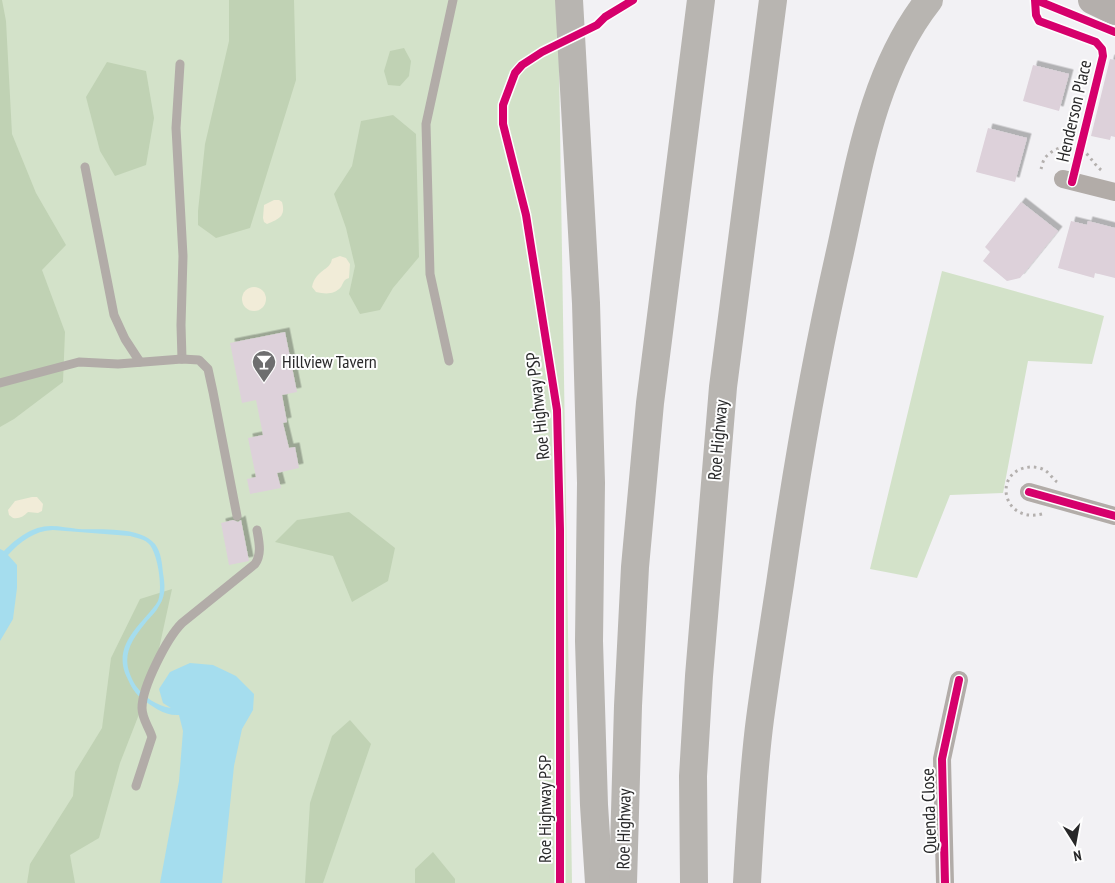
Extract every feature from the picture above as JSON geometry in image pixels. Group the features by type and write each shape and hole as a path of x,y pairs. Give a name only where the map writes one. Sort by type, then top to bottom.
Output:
{"highway":[{"path":"569,0 586,302 591,483 589,641 598,883"},
{"name":"Roe Highway","path":"623,883 628,706 635,567 651,394 701,0"},
{"name":"Roe Highway","path":"694,883 693,776 698,685 722,397 772,0"},
{"path":"747,883 760,721 790,517 820,341 876,102 890,66 912,24 929,0"}],"main road":[{"path":"1092,0 1115,11"}],"street":[{"name":"Henderson Place","path":"1068,180 1115,192"},
{"path":"1030,492 1115,516"},
{"name":"Quenda Close","path":"945,883 942,759 959,680"}],"lane":[{"path":"449,361 430,274 426,124 453,0"},
{"path":"180,64 176,128 183,256 182,359"},
{"path":"85,167 114,315 125,339 140,362"},
{"path":"0,384 79,362 118,364 182,359 199,360 208,369 237,516"},
{"path":"136,786 152,738 144,719 142,702 166,644 172,633 182,623 259,559 257,530"}],"path":[{"path":"1040,169 1045,158 1053,152 1061,148 1073,146 1086,153 1094,165 1107,175"}],"green space":[{"path":"0,0 558,0 572,883 0,883"},
{"path":"0,0 2,0 6,21 12,134 36,193 66,245 42,270 65,332 63,382 14,419 0,427"},
{"path":"229,0 294,0 296,80 250,228 216,238 198,225 198,211 205,144 229,41"},
{"path":"404,48 411,61 409,76 400,86 388,85 384,71 390,51"},
{"path":"107,62 146,71 154,118 146,165 115,176 100,151 86,97"},
{"path":"393,115 416,134 419,257 393,288 380,310 360,314 349,294 355,266 346,228 334,194 352,166 361,121"},
{"path":"942,271 1104,316 1092,364 1028,361 1003,493 950,495 917,578 870,569"},
{"path":"349,512 395,548 388,581 352,602 333,556 275,542 297,520"},
{"path":"172,589 152,681 120,763 99,838 70,855 75,883 27,883 30,864 73,796 75,772 102,728 111,658 140,599"},
{"path":"350,720 371,744 323,883 305,883 310,803 332,736"},
{"path":"433,852 455,879 455,883 415,883 415,869"}],"sand":[{"path":"274,200 282,202 283,211 278,219 267,224 263,218 264,205"},
{"path":"340,256 346,258 350,264 349,278 332,293 316,292 312,287 314,281 329,266 332,259"},
{"path":"254,287 263,290 266,299 263,308 254,311 245,308 242,299 245,290"},
{"path":"37,497 43,504 42,511 38,513 28,512 17,518 9,515 8,510 15,501"}],"water":[{"path":"51,526 130,532 148,538 157,547 161,558 164,582 163,598 135,637 127,659 131,676 143,694 156,703 171,708 163,703 159,689 170,672 190,663 213,665 236,676 254,694 253,710 242,729 234,766 222,883 160,883 179,781 183,731 179,715 168,714 158,710 136,693 125,673 123,664 123,655 128,640 158,601 160,580 153,550 150,545 143,540 130,536 53,530 40,532 28,538 8,555 17,565 17,588 13,619 0,641 0,549 4,551 31,530"}],"building":[{"path":"1110,59 1115,60 1115,137 1111,136 1110,140 1091,136"},
{"path":"1033,65 1069,74 1059,111 1023,101"},
{"path":"988,128 1027,138 1015,182 976,172"},
{"path":"1021,202 1058,231 1020,278 1007,281 983,261 990,252 985,247"},
{"path":"1071,221 1087,225 1088,221 1115,228 1115,278 1095,273 1094,278 1058,268"},
{"path":"285,332 297,392 282,395 287,422 283,423 289,448 295,447 299,468 277,473 281,488 250,494 247,479 256,477 248,438 263,435 256,400 242,403 230,343"},
{"path":"233,520 238,522 241,520 249,561 229,565 221,523"}],"cycle path":[{"name":"Roe Highway PSP","path":"560,883 560,530 557,410 526,215 503,124 503,105 515,73 522,65 542,52 597,25 605,17 633,0"},
{"path":"1035,0 1036,15 1039,21 1096,42 1102,49 1103,56 1072,182"},
{"path":"1036,0 1115,32"},
{"path":"1029,492 1115,516"},
{"path":"945,883 942,759 959,680"}],"place":[{"name":"Hillview Tavern","path":"264,383"}]}
